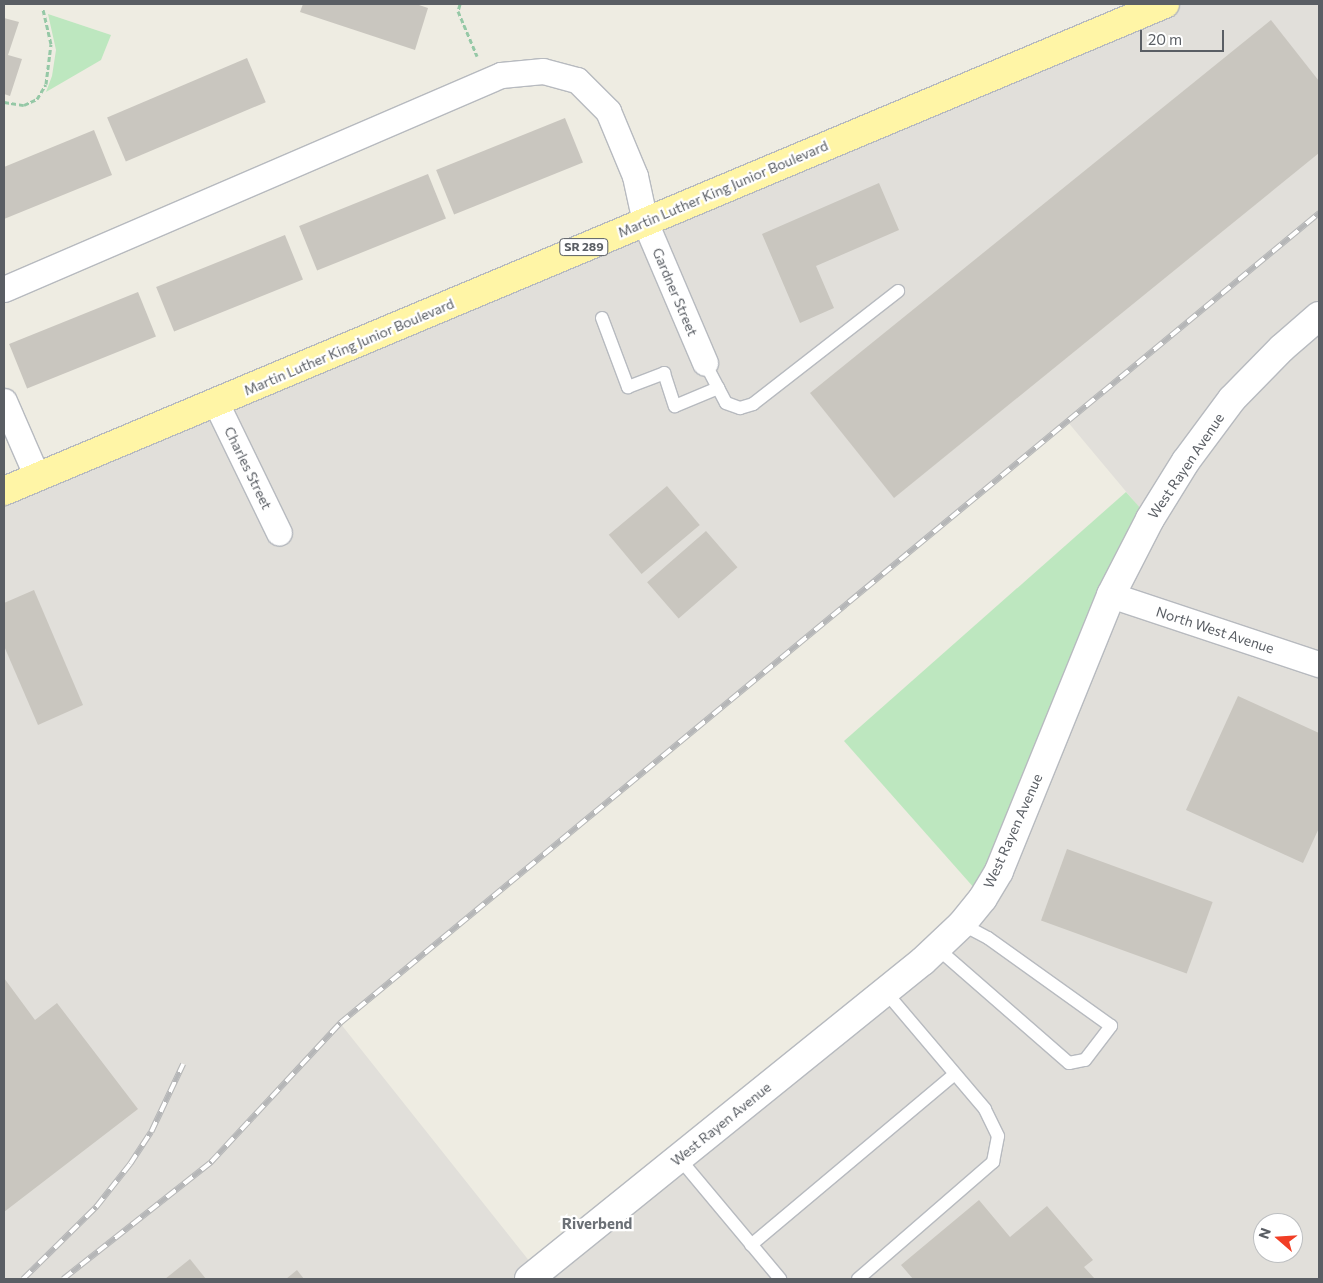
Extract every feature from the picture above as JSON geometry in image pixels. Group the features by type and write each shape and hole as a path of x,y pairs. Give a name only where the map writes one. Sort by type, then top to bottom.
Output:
{"main road":[{"name":"Martin Luther King Junior Boulevard","path":"4,491 645,222 1154,5"}],"street":[{"name":"Gardner Street","path":"4,289 501,75 543,71 577,80 608,111 635,176 645,222 705,363"},
{"name":"West Rayen Avenue","path":"529,1279 886,992 962,924 999,871 1111,595 1150,519 1186,461 1232,399 1282,348 1319,316"},
{"path":"4,400 37,477"},
{"name":"Charles Street","path":"216,403 279,534"},
{"name":"North West Avenue","path":"1111,595 1319,664"}],"lane":[{"path":"705,363 726,403 740,408 753,404 898,291"},
{"path":"602,318 628,387 664,373 675,406 718,388"},
{"path":"937,948 1069,1063 1086,1060 1111,1026 988,938 962,924"},
{"path":"858,1279 993,1162 998,1136 985,1109 886,992"},
{"path":"751,1245 955,1074"},
{"path":"679,1158 780,1279"}],"path":[{"path":"460,4 458,11 480,63"},
{"path":"4,102 24,105 37,99 46,84 51,44 43,8"}],"shaded area":[{"path":"1165,4 1319,4 1319,1279 4,1279 4,491","holes":["1067,421 1149,519 962,924 538,1272 340,1023"]}],"green space":[{"path":"48,14 111,35 101,60 46,92 52,76 56,50"},
{"path":"1126,492 1150,519 983,898 844,741"}],"building":[{"path":"303,4 416,4 428,8 415,50 300,12"},
{"path":"4,18 19,22 8,55 22,59 10,96 4,94"},
{"path":"1271,20 1319,81 1319,153 894,498 810,393"},
{"path":"247,58 266,102 126,162 107,117"},
{"path":"565,118 583,163 454,215 436,170"},
{"path":"94,130 112,175 4,219 4,167"},
{"path":"428,174 446,219 317,271 299,226"},
{"path":"879,183 899,230 816,266 834,308 800,323 762,234"},
{"path":"285,235 303,280 174,332 156,287"},
{"path":"138,292 156,337 27,389 9,344"},
{"path":"667,486 700,525 642,574 609,535"},
{"path":"706,531 737,567 679,618 647,582"},
{"path":"34,590 83,705 38,725 4,646 4,603"},
{"path":"1238,696 1319,733 1319,828 1303,863 1186,810"},
{"path":"1067,849 1213,902 1187,973 1041,920"},
{"path":"4,978 35,1020 57,1003 138,1109 4,1212"},
{"path":"979,1200 1010,1237 1047,1206 1093,1260 1084,1267 1095,1279 913,1279 901,1265"},
{"path":"190,1259 206,1279 165,1279"},
{"path":"297,1270 304,1279 286,1279"}],"railway":[{"path":"63,1279 211,1162 340,1023 1319,213"},
{"path":"23,1279 96,1207 130,1164 151,1132 183,1064"}],"district":[{"name":"Riverbend","path":"597,1224"}]}
